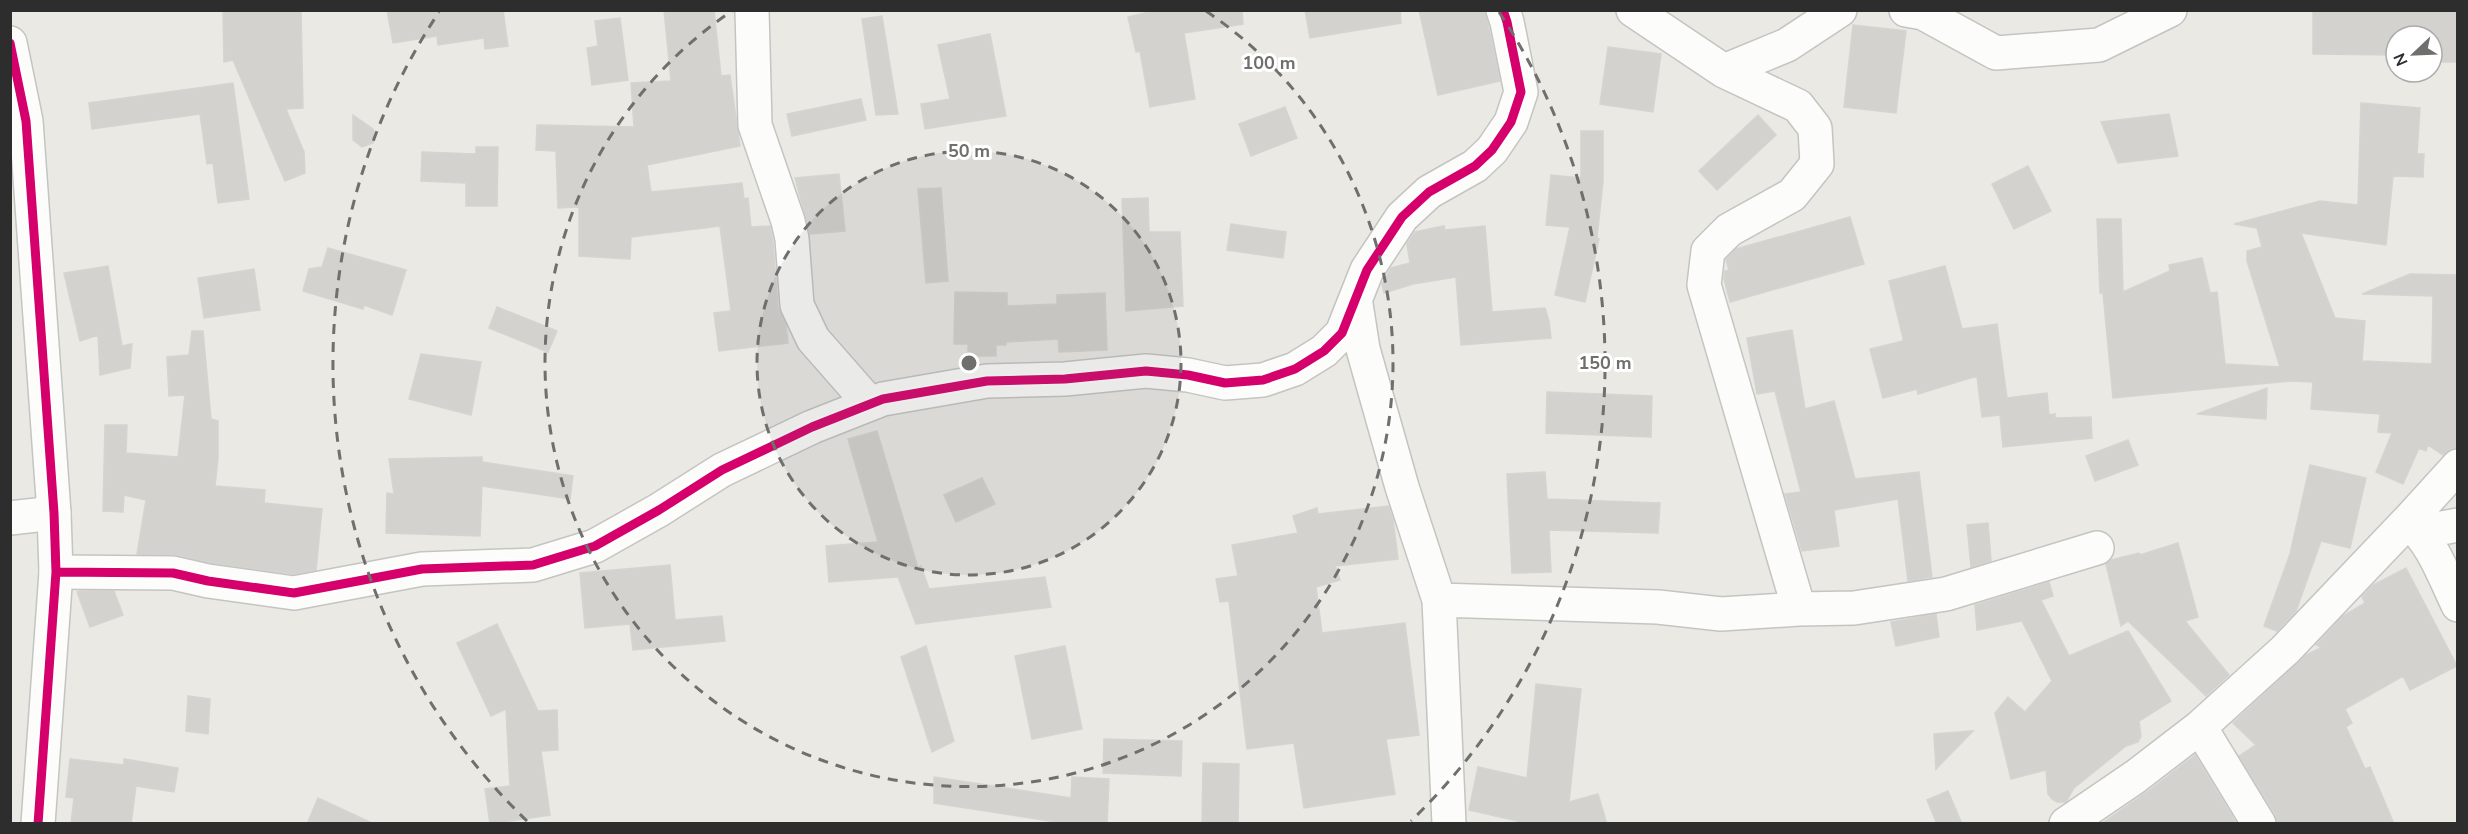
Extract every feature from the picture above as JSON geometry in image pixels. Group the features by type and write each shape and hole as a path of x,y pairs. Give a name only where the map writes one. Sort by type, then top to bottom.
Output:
{"street":[{"path":"752,10 755,124 790,230 797,305 813,339 870,404"},
{"path":"56,572 173,573 208,581 294,593 422,569 533,565 595,546 659,510 722,470 812,427 883,399 987,381 1065,379 1146,371 1188,375 1225,383 1263,380 1295,369 1324,351 1342,333 1356,304 1367,270 1402,217 1429,192 1475,166 1492,150 1511,122 1521,92 1503,10"},
{"path":"1633,10 1724,71 1798,106 1815,128 1817,164 1791,195 1729,230 1708,251 1704,285 1799,609"},
{"path":"1724,71 1787,45 1840,10"},
{"path":"1906,10 1923,13 1996,53 2099,45 2170,10"},
{"path":"10,43 26,121 54,513 56,572 38,824"},
{"path":"1356,304 1363,349 1399,476 1439,600 1449,824"},
{"path":"2066,824 2135,777 2200,728 2414,527 2457,466"},
{"path":"10,518 54,513"},
{"path":"2414,527 2457,525"},
{"path":"2414,527 2439,563 2457,605"},
{"path":"1439,600 1658,607 1721,614 1872,606 1946,594 2097,548"},
{"path":"2200,728 2259,824"}],"building":[{"path":"223,10 301,10 303,108 286,109 304,152 305,173 285,181 233,60 224,62"},
{"path":"387,10 503,10 508,46 485,49 484,38 438,45 437,36 393,43"},
{"path":"664,10 714,10 721,76 730,75 740,146 647,165 651,192 742,183 744,199 748,198 751,227 770,226 778,307 786,325 788,343 719,351 714,313 731,311 720,226 631,237 630,259 579,256 579,207 558,208 556,151 536,150 537,125 634,127 631,83 671,81"},
{"path":"1157,10 1242,10 1243,24 1184,33 1195,99 1150,107 1140,51 1136,52 1128,17"},
{"path":"1305,10 1400,10 1401,23 1310,38"},
{"path":"1419,10 1485,10 1500,81 1438,95"},
{"path":"2313,10 2457,10 2457,62 2444,62 2444,24 2384,24 2384,55 2313,54"},
{"path":"882,16 898,114 876,115 862,19"},
{"path":"620,18 628,80 592,85 587,48 598,46 595,21"},
{"path":"1853,25 1906,31 1896,113 1844,107"},
{"path":"990,34 1006,116 925,129 921,104 950,99 938,45"},
{"path":"1608,47 1661,54 1653,112 1600,104"},
{"path":"233,83 249,199 218,203 213,163 207,164 200,114 92,129 89,103"},
{"path":"861,99 866,120 792,136 787,114"},
{"path":"2361,103 2420,108 2417,154 2424,154 2423,177 2393,176 2386,245 2301,233 2335,318 2365,321 2362,361 2432,364 2433,296 2362,294 2410,274 2457,275 2457,448 2452,448 2443,455 2428,445 2426,451 2419,448 2403,484 2376,472 2392,433 2378,432 2380,414 2311,409 2313,382 2290,381 2113,398 2103,293 2100,293 2097,219 2121,219 2123,292 2170,271 2169,265 2202,258 2210,293 2217,292 2225,364 2280,367 2247,261 2247,251 2262,247 2257,228 2234,224 2320,201 2358,205"},
{"path":"1285,107 1297,138 1251,156 1239,124"},
{"path":"2169,114 2178,156 2118,163 2101,122"},
{"path":"353,115 373,129 375,136 373,143 362,147 353,140"},
{"path":"1758,115 1776,135 1717,190 1699,171"},
{"path":"1581,131 1603,131 1603,181 1597,238 1599,239 1585,302 1555,295 1570,227 1546,225 1551,175 1581,178"},
{"path":"476,147 498,147 497,206 466,206 466,183 421,181 422,152 476,154"},
{"path":"2028,166 2051,211 2014,229 1992,184"},
{"path":"839,174 845,231 810,234 795,178"},
{"path":"941,188 948,281 926,283 918,189"},
{"path":"1148,198 1149,232 1180,232 1183,306 1126,311 1122,199"},
{"path":"1850,217 1864,264 1730,302 1724,279 1725,271 1729,270 1726,260 1736,249"},
{"path":"1231,224 1286,232 1283,258 1227,250"},
{"path":"1444,226 1445,230 1485,226 1492,312 1545,308 1551,338 1461,345 1456,277 1413,284 1384,293 1382,284 1391,268 1410,263 1407,244 1415,232"},
{"path":"328,248 406,270 392,315 364,305 363,309 303,291 309,269 322,267"},
{"path":"108,266 122,346 132,344 130,368 100,375 98,335 80,341 64,273"},
{"path":"1945,266 1962,329 1997,324 2007,398 2047,393 2049,415 2055,414 2055,418 2091,417 2092,438 2003,447 2000,415 1982,417 1977,376 1918,394 1917,389 1883,398 1870,349 1903,341 1889,281"},
{"path":"254,269 260,310 204,318 198,278"},
{"path":"955,292 1007,293 1007,306 1057,304 1057,295 1105,293 1107,350 1059,352 1058,339 1006,342 1006,345 996,345 996,356 968,356 968,344 954,344"},
{"path":"497,307 557,331 548,352 489,328"},
{"path":"1792,330 1805,409 1834,401 1855,479 1919,472 1932,577 1908,581 1898,499 1834,510 1839,546 1802,551 1785,494 1801,492 1775,391 1757,394 1747,338"},
{"path":"192,331 203,331 211,419 218,421 215,486 265,490 264,503 322,509 316,570 294,574 211,563 177,555 137,554 146,500 124,495 123,512 103,511 105,425 127,425 126,453 178,457 185,395 169,396 167,357 189,355"},
{"path":"421,354 481,362 471,415 409,399"},
{"path":"2267,388 2266,419 2197,414"},
{"path":"1547,392 1652,396 1651,437 1546,433"},
{"path":"877,431 918,568 921,566 929,589 1045,577 1051,607 916,624 898,577 829,582 826,546 878,542 848,439"},
{"path":"2128,440 2138,465 2095,481 2086,456"},
{"path":"482,457 482,462 573,476 570,499 482,486 480,536 386,533 387,493 394,494 389,459"},
{"path":"2310,465 2366,478 2350,548 2321,541 2296,611 2277,631 2264,626 2290,554"},
{"path":"1545,472 1547,499 1660,503 1658,533 1549,530 1551,572 1512,573 1507,474"},
{"path":"982,478 995,504 956,522 944,495"},
{"path":"1389,506 1398,559 1335,566 1340,580 1316,587 1322,633 1405,623 1419,735 1386,739 1395,794 1304,808 1294,743 1247,749 1229,601 1220,602 1216,579 1238,576 1232,545 1298,533 1293,516 1317,508 1318,514"},
{"path":"1988,523 1991,561 1971,567 1967,525"},
{"path":"2178,543 2198,617 2185,621 2229,675 2206,696 2128,621 2121,626 2106,564 2111,560 2139,553 2140,555"},
{"path":"670,565 675,620 722,616 725,641 633,650 630,624 585,628 580,573"},
{"path":"2406,568 2457,666 2410,690 2403,676 2345,709 2352,723 2346,727 2365,769 2370,767 2394,824 2278,824 2275,814 2239,756 2256,745 2233,723 2306,655 2322,647 2316,645 2343,616 2365,603 2362,597 2373,585"},
{"path":"2049,582 2053,596 2041,600 2069,656 2128,631 2171,701 2139,721 2141,736 2138,742 2126,746 2074,788 2066,802 2057,802 2048,794 2046,770 2011,779 1995,713 2008,697 2025,712 2052,681 2022,621 1977,630 1975,605"},
{"path":"114,591 123,615 90,627 77,592"},
{"path":"1936,614 1939,637 1896,646 1891,622"},
{"path":"497,624 538,711 557,710 558,750 541,751 550,815 490,824 485,789 510,786 506,709 491,716 457,643"},
{"path":"926,646 954,741 932,752 901,657"},
{"path":"1065,646 1082,729 1032,739 1015,656"},
{"path":"1536,684 1581,689 1569,802 1598,794 1607,824 1518,824 1517,821 1469,810 1478,767 1527,778"},
{"path":"188,696 210,699 208,734 186,731"},
{"path":"1973,731 1936,769 1934,734"},
{"path":"1104,739 1182,741 1181,776 1103,773"},
{"path":"2195,755 2237,824 2101,824 2151,789"},
{"path":"70,759 124,765 124,759 178,768 174,792 136,786 131,824 71,824 74,798 66,797"},
{"path":"1203,763 1239,764 1238,824 1202,824"},
{"path":"934,777 1071,798 1072,777 1109,779 1107,824 1069,824 934,803"},
{"path":"1948,791 1962,824 1937,824 1927,800"},
{"path":"318,798 374,824 307,824"}],"cycle path":[{"path":"56,572 173,573 208,581 294,593 422,569 533,565 595,546 659,510 722,470 812,427 883,399 987,381 1065,379 1146,371 1188,375 1225,383 1263,380 1295,369 1324,351 1342,333 1367,270 1402,217 1429,192 1475,166 1492,150 1511,122 1521,92 1503,10"},
{"path":"10,43 26,121 54,513 56,572 38,824"}]}
